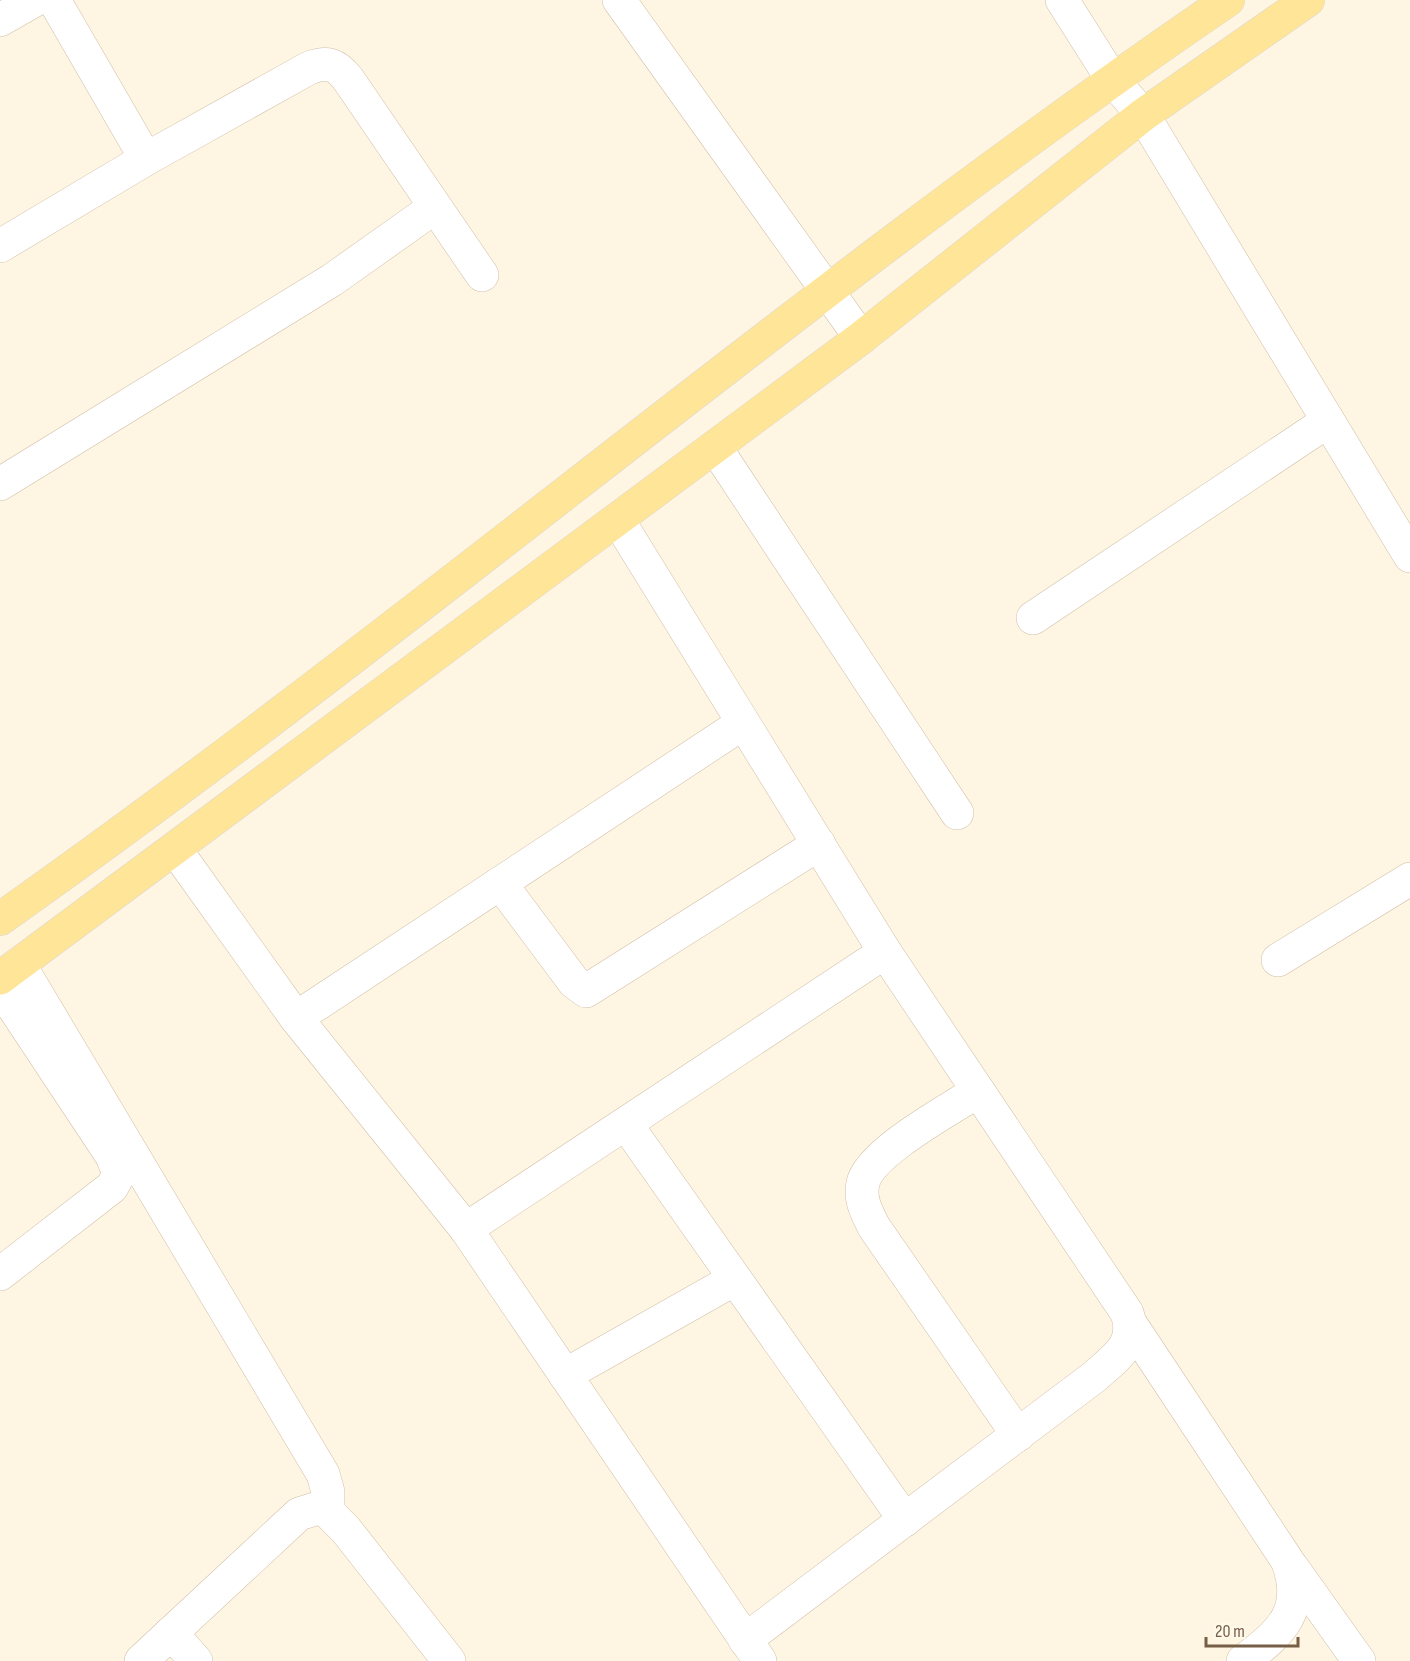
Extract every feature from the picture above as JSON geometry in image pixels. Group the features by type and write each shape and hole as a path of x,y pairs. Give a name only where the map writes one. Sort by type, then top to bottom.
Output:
{"main road":[{"path":"0,919 147,815 828,292 1112,79 1228,0"},
{"path":"6,976 861,338 1143,115 1308,0"}],"street":[{"path":"0,20 35,0"},
{"path":"54,0 146,159"},
{"path":"620,0 861,338"},
{"path":"1062,0 1112,79 1143,115 1410,556"},
{"path":"0,246 146,159 309,68 330,63 339,68 348,79 482,276"},
{"path":"0,484 332,280 435,207"},
{"path":"1033,618 1328,421"},
{"path":"715,447 957,813"},
{"path":"618,520 885,952 1127,1313 1132,1326 1287,1560 1359,1661"},
{"path":"296,1018 743,723"},
{"path":"500,883 574,982 586,991 819,844"},
{"path":"175,849 296,1018 466,1229 753,1651 905,1520 1107,1366 1125,1348 1132,1326"},
{"path":"1278,960 1410,879"},
{"path":"466,1229 885,952"},
{"path":"0,1274 112,1186 119,1174 111,1156 6,976"},
{"path":"6,976 323,1474 328,1492 328,1512"},
{"path":"978,1091 879,1157 863,1181 862,1193 864,1207 874,1227 1018,1435"},
{"path":"626,1124 905,1520"},
{"path":"565,1375 735,1279"},
{"path":"141,1661 299,1514 318,1508 328,1512 346,1530 449,1661"},
{"path":"1243,1661 1265,1645 1291,1613 1295,1597 1294,1579 1287,1560"},
{"path":"171,1633 196,1661"}]}
